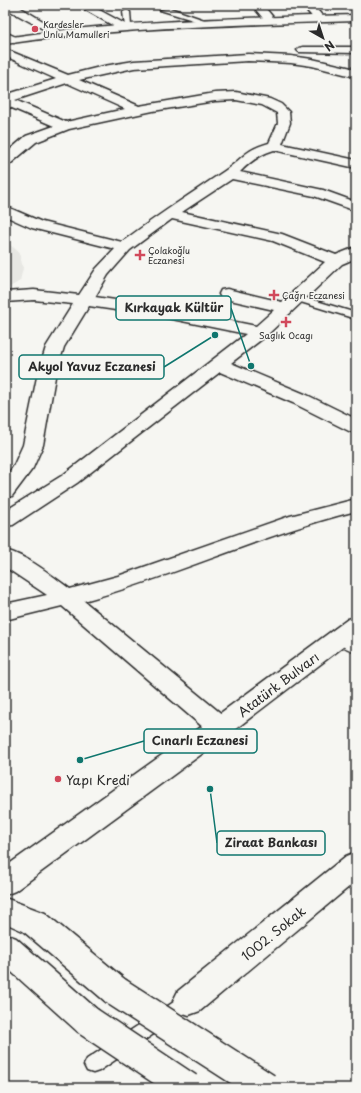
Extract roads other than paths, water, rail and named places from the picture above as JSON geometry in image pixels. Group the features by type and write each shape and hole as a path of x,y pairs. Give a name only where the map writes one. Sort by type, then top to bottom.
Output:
{"street":[{"path":"8,5 58,33"},
{"path":"82,5 126,26"},
{"path":"257,5 271,21"},
{"path":"308,5 320,19"},
{"path":"12,18 28,16"},
{"path":"7,40 126,26 356,18"},
{"path":"7,40 105,32 356,23"},
{"path":"252,57 284,51 356,50"},
{"path":"5,52 137,110"},
{"path":"5,100 67,79 120,67 214,59 252,57 297,59 342,68 356,73"},
{"path":"5,161 31,139 65,126 137,110 216,97 236,96 266,102 284,112 284,123 274,146"},
{"path":"5,100 65,126"},
{"path":"5,141 20,148"},
{"path":"5,492 23,468 33,445 46,377 55,347 83,300 102,272 125,247 169,214 230,174 248,158 262,149 274,146 356,164"},
{"path":"230,174 318,193 356,207"},
{"path":"5,210 37,225 125,247"},
{"path":"169,214 277,237 336,261"},
{"path":"5,520 70,479 260,332 336,261 356,252"},
{"path":"227,294 291,303"},
{"path":"5,297 27,296 83,300 162,312 260,332"},
{"path":"219,365 300,399 356,427"},
{"path":"5,612 66,598 126,581 243,538 319,513 356,505"},
{"path":"5,557 26,568 66,598 220,727"},
{"name":"Atatürk Bulvarı","path":"5,883 220,727 352,635"},
{"name":"1002. Sokak","path":"189,1001 356,864"},
{"path":"5,910 34,922 117,992 266,1088"},
{"path":"5,947 89,1022 188,1088"}],"lane":[{"path":"163,10 170,10 208,23"},
{"path":"126,26 127,12"},
{"path":"291,303 356,316"},
{"path":"93,1065 189,1001"}],"place":[{"name":"Kardesler Unlu Mamulleri","path":"35,29"},
{"name":"Çolakoğlu Eczanesi","path":"140,255"},
{"name":"Çağrı Eczanesi","path":"274,295"},
{"name":"Saglık Ocagı","path":"286,322"},
{"name":"Akyol Yavuz Eczanesi","path":"215,335"},
{"name":"Kırkayak Kültür","path":"251,366"},
{"name":"Cınarlı Eczanesi","path":"80,760"},
{"name":"Yapı Kredi","path":"58,779"},
{"name":"Ziraat Bankası","path":"210,789"}]}
